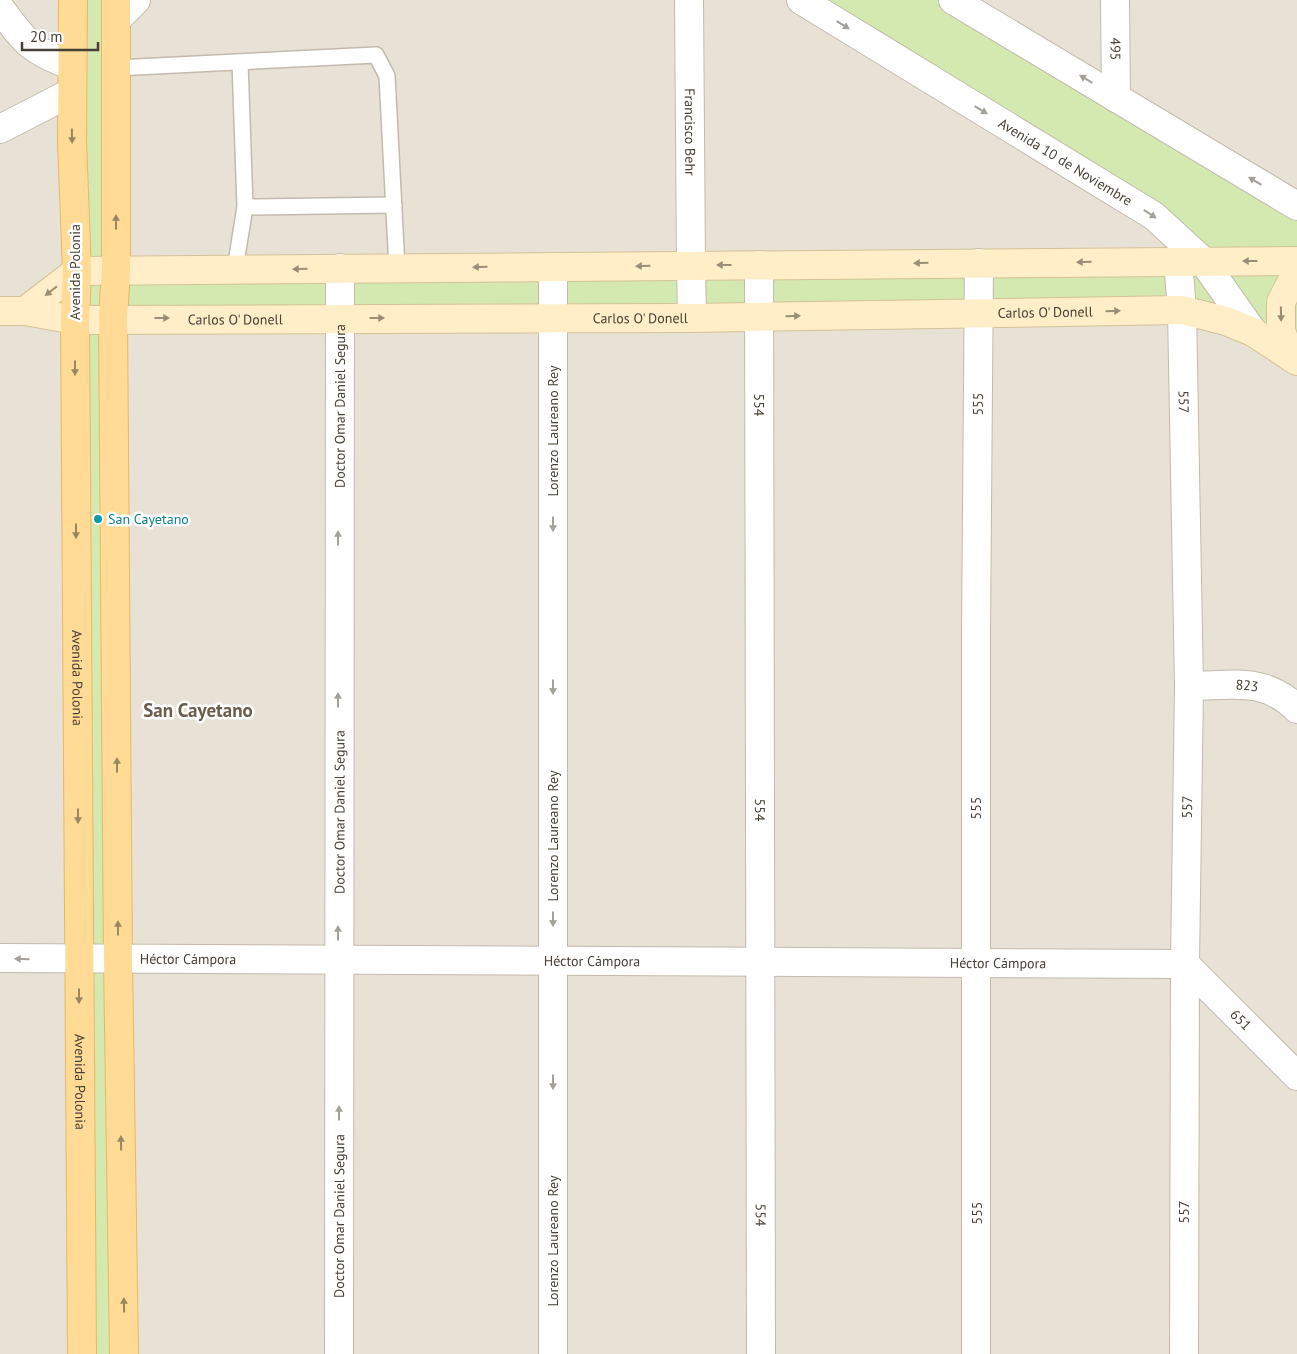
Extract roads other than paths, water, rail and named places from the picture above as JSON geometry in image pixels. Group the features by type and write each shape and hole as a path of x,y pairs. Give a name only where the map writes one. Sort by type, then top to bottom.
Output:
{"main road":[{"name":"Avenida Polonia","path":"73,0 72,79 77,270 75,320 82,1354"},
{"path":"116,10 116,270 114,318 118,959 124,1354"},
{"path":"77,270 1297,261"},
{"name":"Carlos O' Donell","path":"13,311 77,270"},
{"path":"1294,359 1281,330 1281,302 1294,277 1297,275"},
{"name":"Carlos O' Donell","path":"13,311 75,320 114,318 692,318 1182,310 1226,321 1253,332"},
{"name":"Avenida 10 de Noviembre","path":"1253,332 1294,359"}],"street":[{"path":"116,10 136,0"},
{"name":"Francisco Behr","path":"689,0 692,318"},
{"name":"Avenida 10 de Noviembre","path":"801,0 1154,216 1190,261 1253,332"},
{"path":"953,0 1297,206"},
{"name":"495","path":"1115,0 1116,98"},
{"path":"0,8 25,42 72,79 0,129"},
{"name":"557","path":"1184,1354 1185,964 1189,686 1182,310 1190,261"},
{"name":"555","path":"976,1354 977,313 979,263"},
{"name":"554","path":"758,265 762,1354"},
{"name":"Lorenzo Laureano Rey","path":"553,267 553,1354"},
{"name":"Doctor Omar Daniel Segura","path":"339,1354 338,318 340,268"},
{"name":"823","path":"1189,686 1261,686 1278,692 1296,706"},
{"name":"Héctor Cámpora","path":"0,958 762,964 1185,964"},
{"name":"651","path":"1185,964 1297,1076"}],"lane":[{"path":"116,68 376,55 387,76 398,268"},
{"path":"235,269 245,207 240,62"},
{"path":"245,207 394,205"}],"place":[{"name":"San Cayetano","path":"98,519"}],"district":[{"name":"San Cayetano","path":"198,710"}]}
